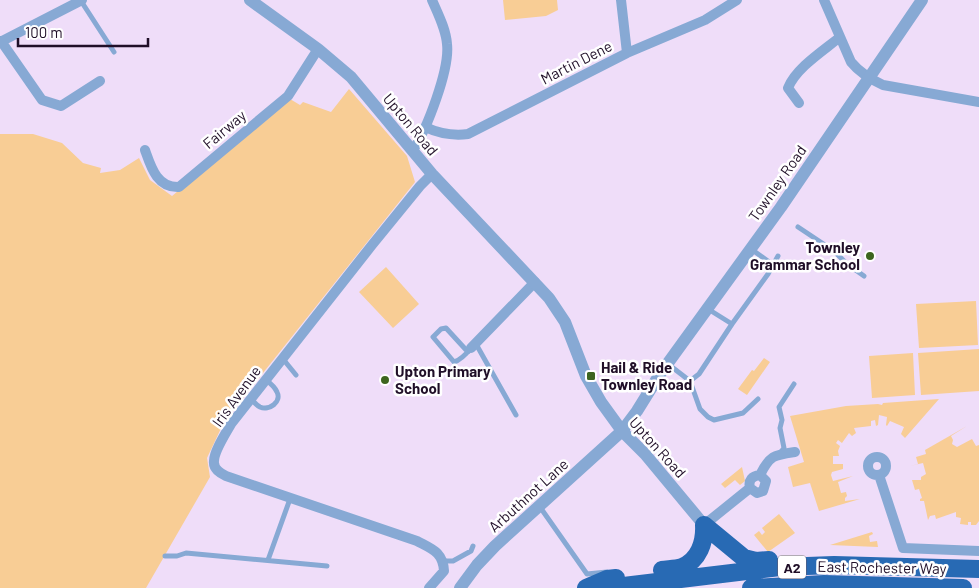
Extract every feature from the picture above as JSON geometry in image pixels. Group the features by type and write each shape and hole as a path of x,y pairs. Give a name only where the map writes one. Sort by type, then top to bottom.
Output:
{"highway":[{"name":"A2","path":"704,526 744,558 750,560 854,555 894,558 931,567"},
{"path":"586,588 607,580 682,567 697,555 703,544 704,526"},
{"name":"East Rochester Way","path":"608,580 780,567 834,565 979,569"},
{"name":"East Rochester Way","path":"751,588 859,584 963,588"}],"street":[{"name":"Upton Road","path":"250,0 318,49 351,77 432,174 549,298 565,322 586,376 601,402 622,431 645,454 704,526"},
{"path":"413,150 425,128 444,75 448,54 444,30 432,0"},
{"path":"621,0 627,53"},
{"name":"Martin Dene","path":"425,128 437,132 460,135 468,134 627,53 705,20 737,0"},
{"path":"824,0 851,62 868,78 883,84 979,102"},
{"name":"Townley Road","path":"622,431 922,0"},
{"path":"80,1 1,42 42,100 61,106 100,81"},
{"path":"799,103 788,88 792,80 799,70 840,37"},
{"name":"Fairway","path":"145,150 154,173 160,180 172,187 179,186 288,96 318,49"},
{"name":"Iris Avenue","path":"432,174 372,245 231,424 220,444 214,461 217,470 226,476 417,541 436,551 444,562"},
{"path":"472,348 535,282"},
{"name":"Arbuthnot Lane","path":"460,588 477,565 622,431"},
{"path":"704,526 750,488 756,493 763,491 766,481 760,475 772,456 795,452"},
{"path":"879,475 903,548 979,551"},
{"path":"430,588 444,571 444,562"}],"lane":[{"path":"80,1 114,52"},
{"path":"798,227 834,251 847,264 864,276"},
{"path":"750,249 772,264"},
{"path":"690,381 699,374 768,274 778,256"},
{"path":"708,308 732,324"},
{"path":"472,348 454,362 433,337 441,329 446,328 472,348 516,415"},
{"path":"282,358 296,375"},
{"path":"668,364 690,381 700,409 714,420 737,416 758,399"},
{"path":"251,399 262,408 268,408 276,403 277,392 266,379"},
{"path":"780,454 784,448 780,428 782,420 779,407 794,384"},
{"path":"268,560 290,499"},
{"path":"540,506 587,574 608,580"},
{"path":"444,562 453,561 471,551 473,546"},
{"path":"165,556 177,556 186,552 327,566"}],"shaded area":[{"path":"503,0 557,0 558,10 546,16 505,20"},
{"path":"349,89 407,156 415,182 224,422 207,458 210,477 146,588 0,588 0,134 33,134 62,143 83,163 101,168 100,173 120,170 139,158 150,180 172,196 290,99 300,105 303,102 331,112"},
{"path":"386,267 419,304 393,328 359,292"},
{"path":"976,301 978,345 919,348 916,304"},
{"path":"979,349 979,391 921,395 918,353"},
{"path":"913,353 915,395 872,398 869,356"},
{"path":"764,358 770,362 747,395 738,389"},
{"path":"939,399 905,438 901,434 904,427 890,421 887,426 887,417 879,415 878,425 876,426 875,420 871,421 871,426 854,428 856,433 852,436 849,433 842,443 838,440 836,443 840,446 839,456 833,456 833,464 843,464 843,469 832,472 833,481 853,476 838,482 841,493 846,492 845,501 860,499 819,511 810,483 793,487 788,467 804,462 790,416 846,406 882,405 883,403"},
{"path":"967,426 951,436 952,444 957,447 972,439 976,446 979,445 979,521 976,525 971,525 971,522 968,522 968,525 960,524 961,518 956,517 956,512 936,519 935,515 930,516 928,520 924,501 920,501 922,498 919,489 915,490 912,480 921,480 921,477 926,474 923,463 910,466 918,464 916,457 926,454 925,450"},
{"path":"742,467 745,481 740,485 735,480 725,488 721,484"},
{"path":"779,514 795,533 768,552 754,535 759,531 762,535 765,532 762,528"},
{"path":"872,532 873,534 869,536 870,542 877,541 878,547 830,545"}],"place":[{"name":"Townley Grammar School","path":"870,256"},
{"name":"Hail & Ride Townley Road","path":"591,376"},
{"name":"Upton Primary School","path":"385,380"}]}
